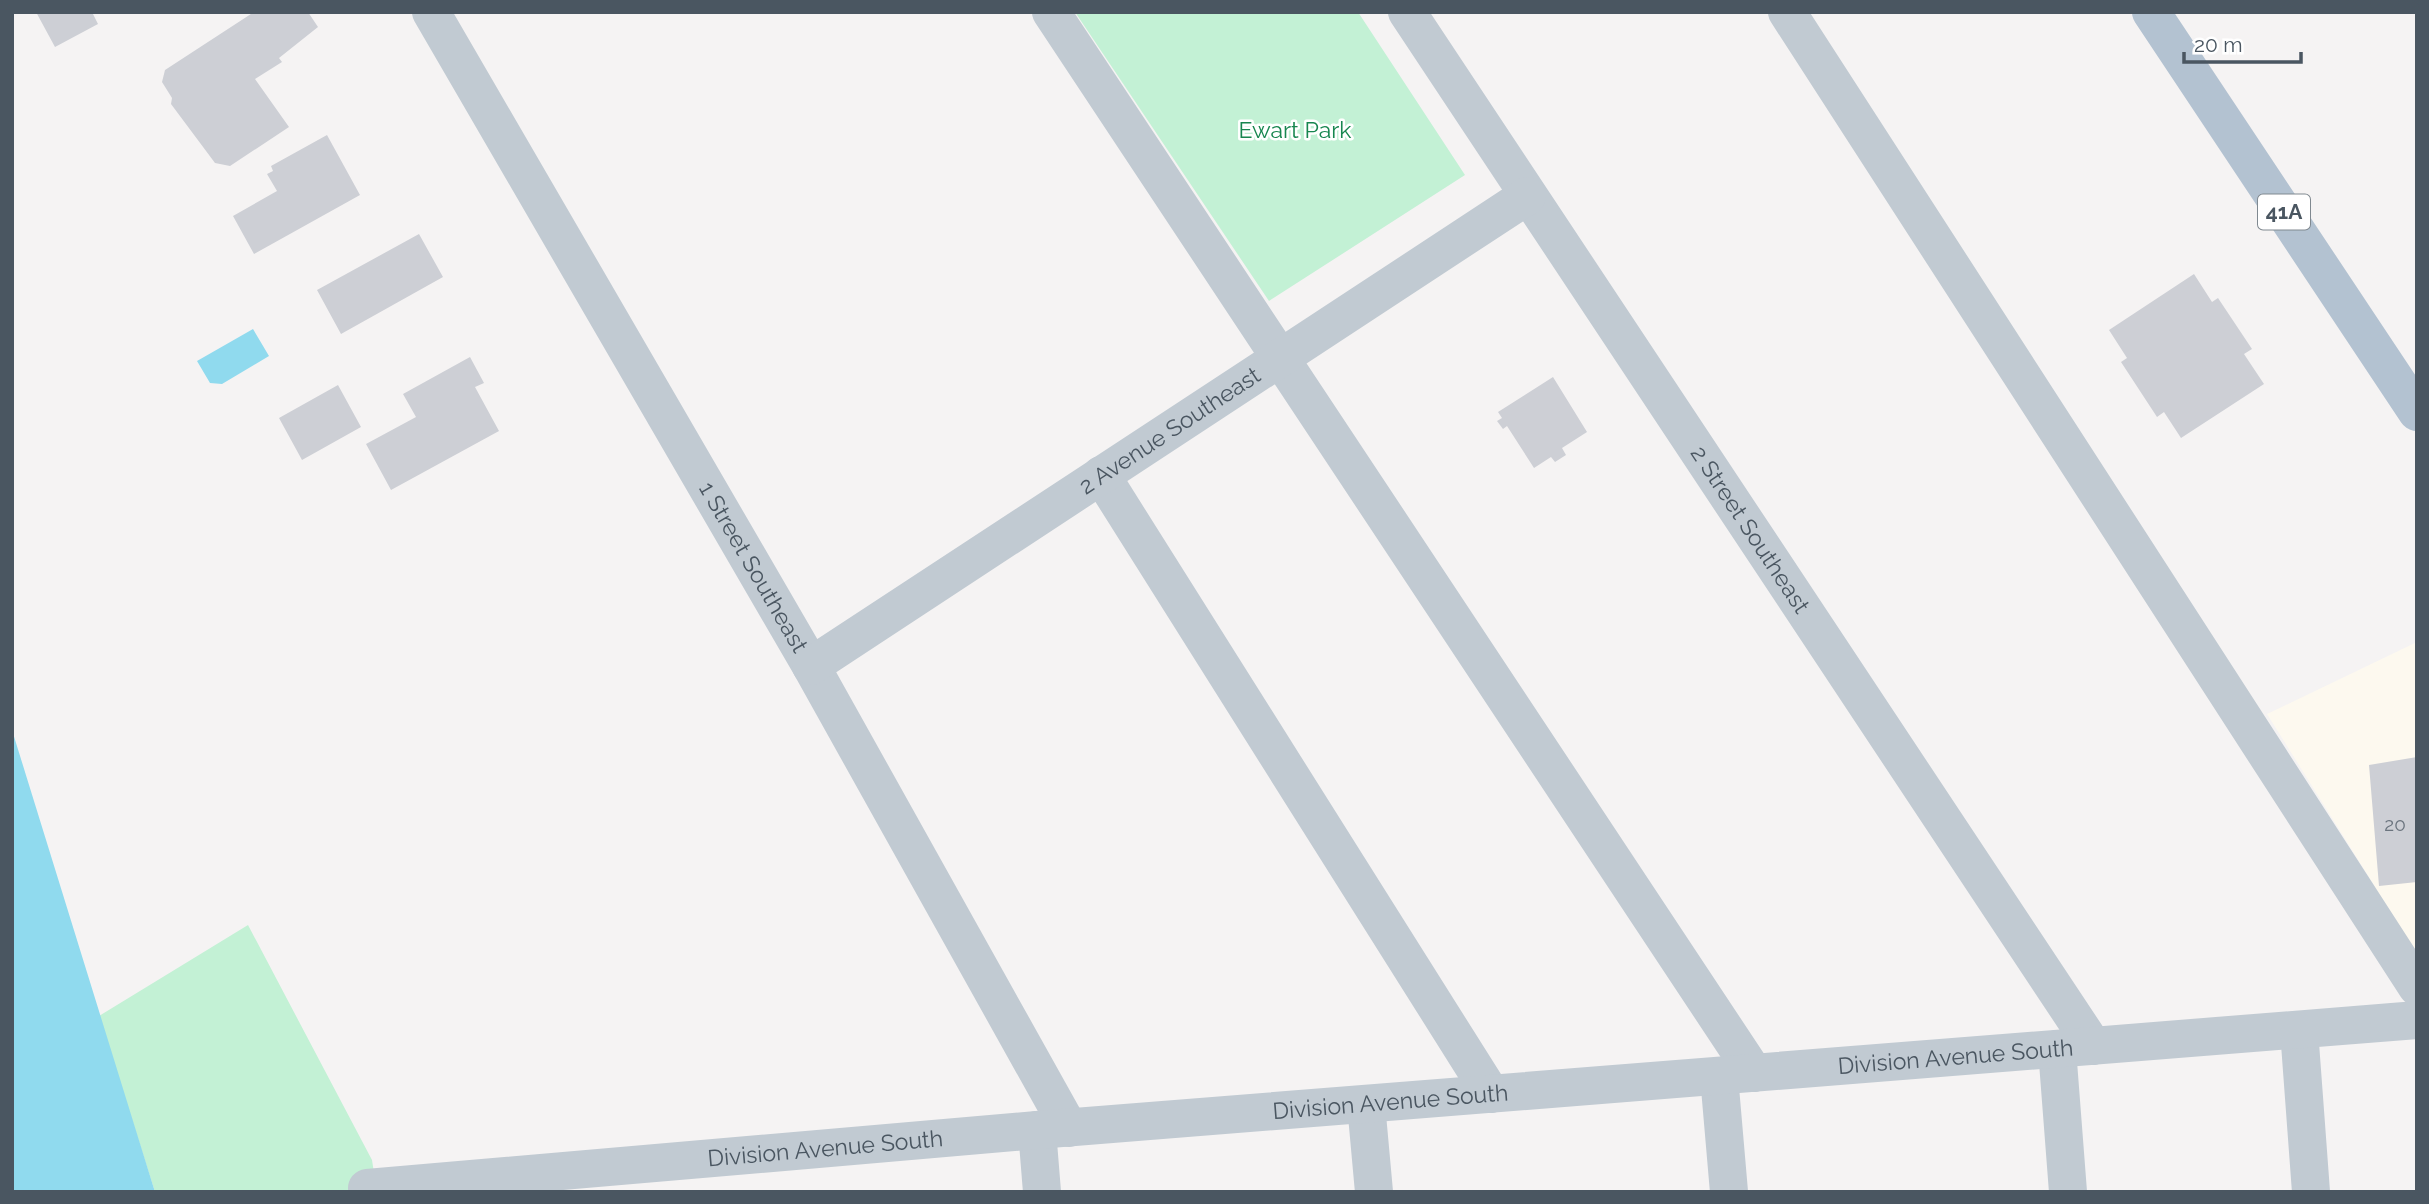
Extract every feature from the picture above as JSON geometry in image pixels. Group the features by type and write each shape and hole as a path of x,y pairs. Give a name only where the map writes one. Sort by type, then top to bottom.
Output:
{"main road":[{"name":"41A","path":"2151,12 2417,412"}],"street":[{"name":"1 Street Southeast","path":"431,12 811,666 1053,1129"},
{"path":"1051,12 1281,357 1737,1075 1729,1192"},
{"name":"2 Street Southeast","path":"1406,12 1527,195 2075,1047"},
{"path":"1793,14 2417,987"},
{"name":"2 Avenue Southeast","path":"811,666 1527,195"},
{"path":"1101,475 1491,1094"},
{"name":"Division Avenue South","path":"367,1188 1053,1129 2417,1020"},
{"path":"2299,1030 2311,1192"},
{"path":"2068,1192 2075,1047"},
{"path":"1366,1104 1374,1192"},
{"path":"1042,1192 1053,1129"}],"shaded area":[{"path":"2417,642 2417,954 2267,714"}],"green space":[{"name":"Ewart Park","path":"1075,12 1358,12 1465,175 1269,301"},
{"path":"248,925 372,1160 377,1192 155,1192 99,1016"}],"water":[{"path":"253,329 269,356 222,384 210,383 197,361"},
{"path":"12,730 155,1192 12,1192"}],"building":[{"path":"36,12 92,12 98,24 55,47"},
{"path":"254,12 308,12 318,27 279,58 282,62 255,79 289,127 230,166 215,163 171,104 172,98 162,82 165,70"},
{"path":"327,135 360,195 254,254 233,216 277,191 267,174 273,171 271,166"},
{"path":"419,234 443,277 341,334 317,290"},
{"path":"2194,274 2212,302 2218,298 2252,349 2244,354 2264,384 2181,438 2164,412 2157,417 2121,362 2127,358 2109,330"},
{"path":"470,357 484,383 475,387 499,431 391,490 366,444 416,417 403,394"},
{"path":"1553,377 1587,432 1562,448 1566,455 1555,462 1551,457 1534,468 1507,426 1503,429 1497,421 1502,418 1498,412"},
{"path":"338,385 361,427 302,460 279,418"},
{"path":"2417,757 2417,882 2379,886 2369,765"}]}
